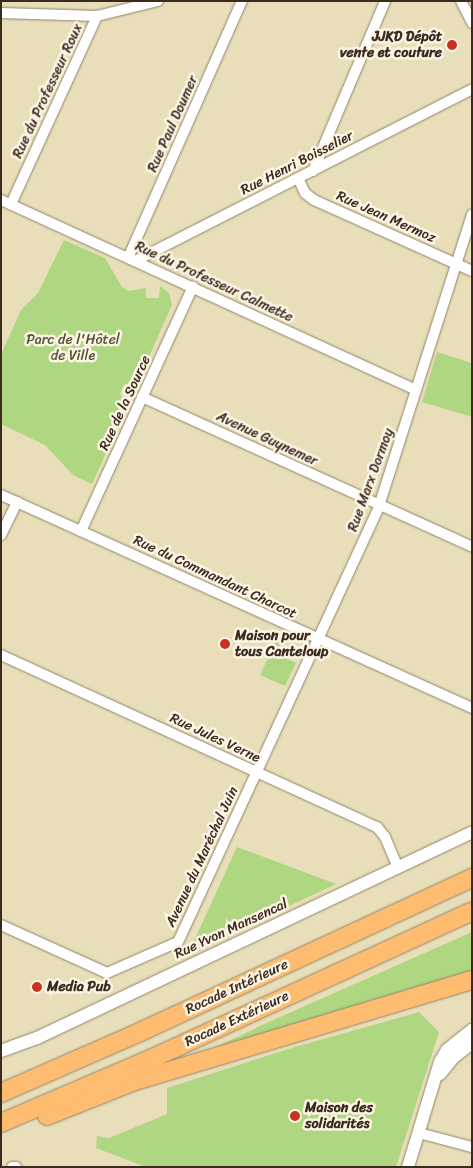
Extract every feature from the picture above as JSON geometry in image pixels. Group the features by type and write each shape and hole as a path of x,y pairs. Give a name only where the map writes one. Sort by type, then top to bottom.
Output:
{"highway":[{"name":"Rocade Intérieure","path":"1,1093 140,1032 472,878"},
{"name":"Rocade Extérieure","path":"1,1123 154,1058 472,911"},
{"path":"1,1132 132,1082 472,980"}],"street":[{"path":"1,13 97,16 158,1"},
{"name":"Rue Paul Doumer","path":"132,260 242,1"},
{"path":"313,171 385,1"},
{"path":"461,1 472,24"},
{"name":"Rue du Professeur Roux","path":"6,202 97,16"},
{"name":"Rue Henri Boisselier","path":"132,260 313,171 472,89"},
{"name":"Rue Jean Mermoz","path":"298,178 305,193 314,200 472,271"},
{"name":"Rue du Professeur Calmette","path":"6,202 193,286 416,390"},
{"name":"Rue Marx Dormoy","path":"257,772 379,506 472,214"},
{"name":"Rue de la Source","path":"81,531 193,286"},
{"name":"Avenue Guynemer","path":"142,397 472,547"},
{"name":"Rue du Commandant Charcot","path":"1,494 472,708"},
{"path":"1,535 17,502"},
{"name":"Rue Jules Verne","path":"1,655 377,827 385,837 398,867"},
{"name":"Avenue du Maréchal Juin","path":"1,925 107,972 178,942 257,772"},
{"name":"Rue Yvon Mansencal","path":"1,1051 37,1038 472,832"},
{"path":"408,1167 447,1050 472,1030"},
{"path":"436,1080 454,1057 472,1043"},
{"path":"419,1133 472,1146"}],"green space":[{"name":"Parc de l'Hôtel de Ville","path":"64,240 105,258 122,287 128,291 146,288 146,298 159,298 160,286 169,293 172,305 139,379 124,385 120,393 126,409 92,484 73,475 45,445 1,424 1,354 21,310 38,293"},
{"path":"437,352 472,363 472,417 422,402"},
{"path":"280,632 286,635 276,654 296,663 285,686 260,675"},
{"path":"237,847 336,884 181,957 194,941"},
{"path":"472,932 472,976 208,1051 262,1025"},
{"path":"419,1012 439,1032 396,1167 146,1167 96,1148 97,1136 109,1138 167,1114 167,1088 288,1049"}],"place":[{"name":"JJKD Dépôt vente et couture","path":"452,45"},
{"name":"Maison pour tous Canteloup","path":"225,644"},
{"name":"Media Pub","path":"37,987"},
{"name":"Maison des solidarités","path":"295,1116"}]}
